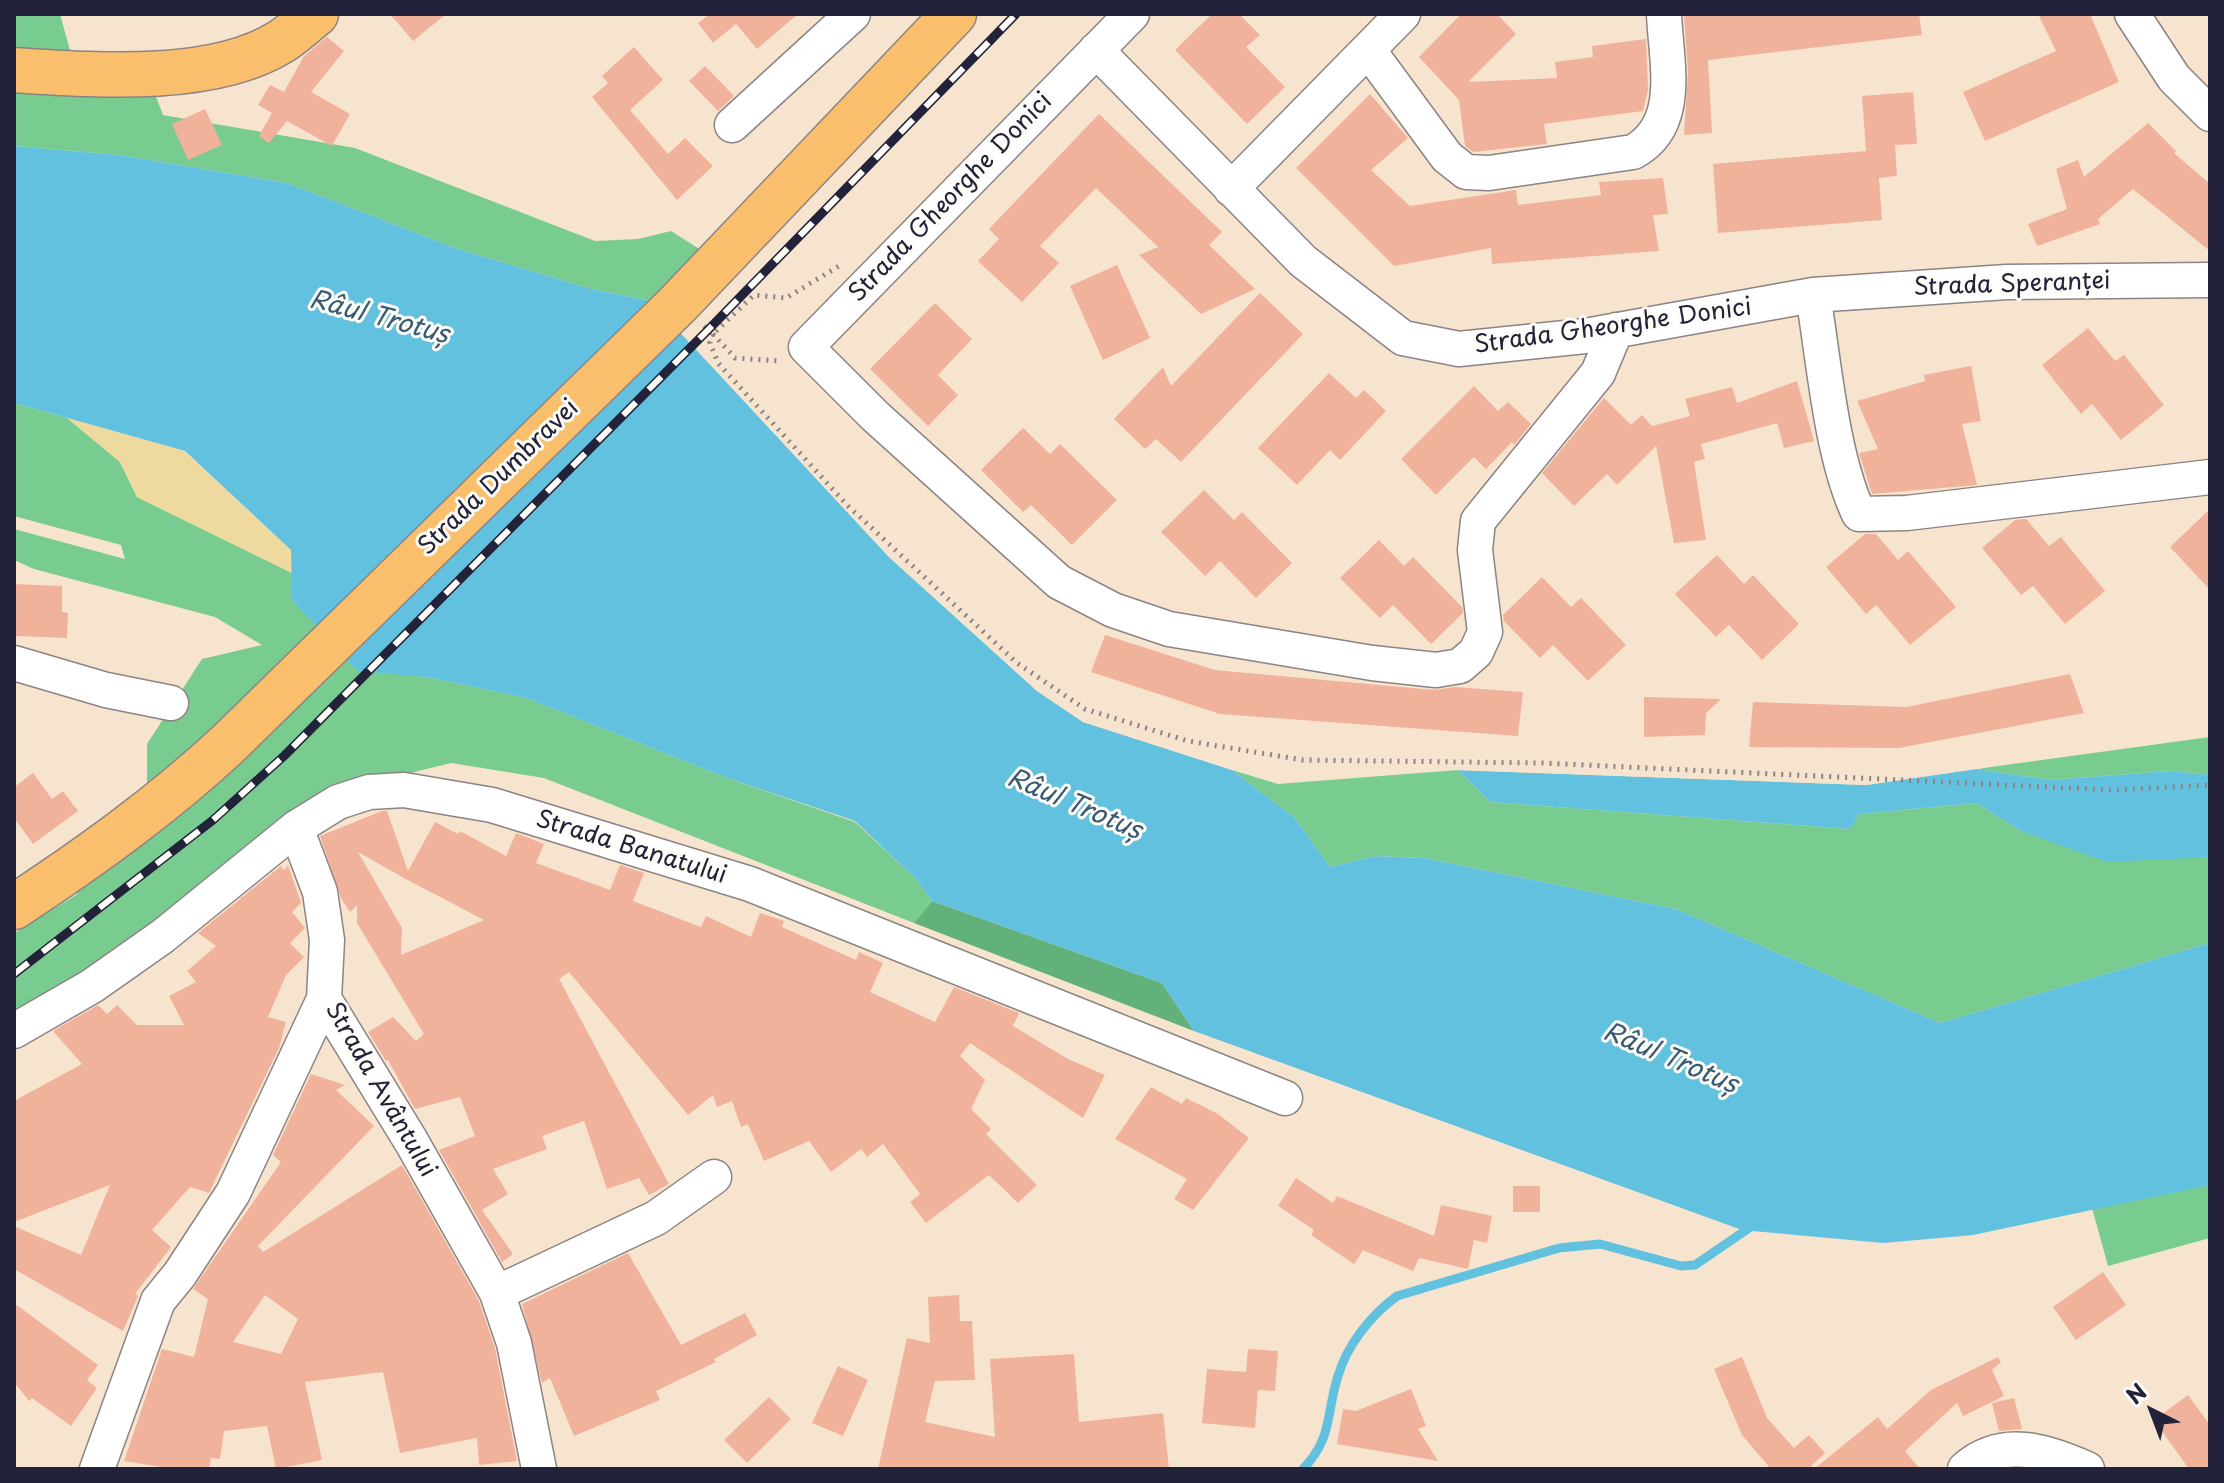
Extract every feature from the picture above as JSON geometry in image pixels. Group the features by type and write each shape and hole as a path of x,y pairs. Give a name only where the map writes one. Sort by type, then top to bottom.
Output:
{"main road":[{"path":"14,70 161,73 218,67 281,42 316,14"},
{"name":"Strada Dumbravei","path":"14,907 109,844 171,797 677,305 954,14"}],"street":[{"path":"732,125 853,14"},
{"name":"Strada Gheorghe Donici","path":"806,347 1132,14"},
{"path":"1231,189 1403,14"},
{"path":"1369,51 1447,157 1466,172 1489,173 1633,152 1649,144 1668,112 1664,14"},
{"path":"2132,14 2174,78 2210,114"},
{"name":"Strada Gheorghe Donici","path":"1096,50 1303,261 1403,338 1459,349 1616,330 1813,295"},
{"name":"Strada Speranței","path":"1813,295 2007,282 2210,280"},
{"path":"1813,295 1830,401 1849,489 1859,514 1867,517 1907,513 2210,477"},
{"path":"806,347 875,416 1059,582 1113,610 1169,629 1265,648 1436,670 1460,666 1476,652 1485,632 1475,550 1478,521 1490,502 1598,373 1616,330"},
{"path":"14,663 106,690 171,703"},
{"name":"Strada Banatului","path":"14,1031 92,986 163,936 296,828 338,802 369,792 404,790 492,805 750,884 1285,1098"},
{"name":"Strada Avântului","path":"296,828 322,904 327,940 324,999 411,1141 497,1293 514,1343 539,1469"},
{"path":"97,1469 158,1301 180,1274 233,1193 324,999"},
{"path":"497,1293 656,1218 714,1177"},
{"path":"1965,1469 1997,1450 2018,1448 2046,1452 2087,1469"}],"path":[{"path":"713,334 754,295 786,298 861,253 893,256"},
{"path":"677,305 713,334 735,358 784,361 806,347"}],"green space":[{"path":"14,14 60,14 71,54 141,57 163,115 355,148 595,241 638,239 671,231 701,250 651,301 591,289 458,249 287,183 119,155 14,146"},
{"path":"14,403 67,418 120,462 137,497 292,573 292,600 358,670 427,677 526,698 727,778 855,822 915,878 932,901 914,923 544,778 451,763 345,789 14,1032 14,933 76,895 147,795 147,744 202,659 262,645 215,617 34,569 14,560 14,529 125,559 121,545 14,516"},
{"path":"2210,737 2210,775 2170,771 2051,780 1976,769"},
{"path":"1232,770 1278,784 1458,770 1490,802 1850,829 1859,814 1976,803 2021,831 2210,857 2210,943 1940,1023 1676,909 1424,858 1375,856 1330,867 1295,818"},
{"path":"932,901 1162,983 1194,1031 914,923"},
{"path":"2210,1185 2210,1238 2108,1266 2092,1208"}],"sand":[{"path":"67,418 184,451 291,550 292,573 137,497 120,462"}],"water":[{"name":"Râul Trotuș","path":"14,146 119,155 287,183 458,249 591,289 651,301 889,557 1037,691 1083,722 1232,770 1295,818 1330,867 1375,856 1424,858 1676,909 1940,1023 2210,943 2210,1185 1973,1235 1883,1243 1742,1230 1194,1031 1162,983 932,901 915,878 855,821 727,778 526,698 427,677 358,671 292,600 291,550 185,451 14,403"},
{"path":"1976,769 2051,780 2170,771 2210,775 2210,857 2107,862 2021,831 1976,803 1859,814 1850,829 1490,802 1458,770 1866,785"}],"pier":[{"path":"653,298 891,555 1040,688 1085,718 1233,766 1242,773 1083,722 1037,691 889,557 651,301"},
{"path":"1975,765 1990,767 1866,785 1454,770 1458,766 1866,781"}],"building":[{"path":"390,14 446,14 413,41"},
{"path":"710,14 798,14 757,49 736,24 713,43 698,23"},
{"path":"1212,14 1239,14 1260,35 1246,47 1285,87 1247,124 1175,50"},
{"path":"1461,14 1497,14 1516,34 1468,82 1557,78 1555,62 1593,57 1592,46 1646,39 1648,90 1643,111 1544,124 1547,144 1473,152 1465,146 1459,100 1419,57"},
{"path":"1684,14 1919,14 1922,35 1708,60 1712,133 1684,135 1688,72"},
{"path":"2038,14 2090,14 2119,82 1985,141 1963,92 2056,51"},
{"path":"327,37 344,51 311,92 350,114 332,146 287,121 269,143 259,136 272,113 258,105 270,85 284,92 304,56"},
{"path":"634,47 663,80 630,110 668,154 685,138 713,166 677,200 592,97 608,83 602,76"},
{"path":"705,66 734,96 718,111 689,81"},
{"path":"1913,92 1917,144 1895,145 1897,176 1879,178 1882,220 1718,233 1713,164 1866,151 1862,96"},
{"path":"1370,94 1408,138 1371,170 1410,206 1516,190 1518,205 1601,195 1599,182 1663,178 1668,214 1653,215 1659,251 1492,264 1491,248 1394,266 1296,168"},
{"path":"205,109 222,145 188,160 172,124"},
{"path":"1099,114 1222,232 1209,245 1255,289 1201,314 1139,255 1158,247 1096,188 1040,246 1059,263 1022,302 978,261 999,239 989,229"},
{"path":"2148,123 2176,151 2174,153 2210,184 2210,251 2133,189 2098,219 2100,224 2037,246 2028,224 2067,209 2056,169 2078,160 2084,177"},
{"path":"1117,265 1150,338 1103,360 1070,286"},
{"path":"1260,293 1303,334 1181,462 1156,439 1145,449 1114,419 1163,367 1171,386"},
{"path":"935,303 972,339 938,375 958,395 928,426 870,369"},
{"path":"2088,328 2115,361 2124,355 2164,405 2121,440 2092,404 2081,414 2042,365"},
{"path":"1971,366 1981,421 1962,424 1977,485 1872,494 1859,453 1878,449 1857,401 1925,381 1924,375"},
{"path":"1329,373 1356,398 1364,390 1386,411 1340,460 1330,450 1297,485 1258,448"},
{"path":"1797,381 1814,441 1784,448 1777,423 1701,444 1705,459 1694,462 1706,540 1674,543 1656,446 1617,485 1607,474 1574,506 1542,473 1604,398 1631,425 1642,415 1652,426 1690,416 1685,399 1732,387 1737,403"},
{"path":"1474,386 1498,411 1508,402 1531,424 1514,445 1512,442 1486,469 1474,457 1436,495 1401,459"},
{"path":"1023,428 1050,454 1060,444 1117,500 1072,545 1031,505 1023,512 981,470"},
{"path":"1204,490 1234,520 1242,512 1292,563 1256,598 1220,561 1205,576 1161,532"},
{"path":"2210,509 2210,590 2170,547"},
{"path":"2026,519 2049,546 2061,537 2105,591 2065,624 2033,586 2021,595 1982,548 2015,520"},
{"path":"1865,534 1876,534 1898,560 1908,551 1956,607 1910,645 1876,605 1866,614 1826,567"},
{"path":"1379,540 1404,566 1413,557 1462,607 1463,613 1431,644 1393,605 1380,618 1340,578"},
{"path":"1717,555 1744,584 1753,575 1799,624 1762,660 1729,625 1716,637 1675,594"},
{"path":"1542,577 1571,607 1581,598 1626,645 1588,681 1553,645 1540,658 1504,621 1503,615"},
{"path":"14,584 62,586 62,612 68,613 67,638 14,636"},
{"path":"1105,635 1215,670 1434,690 1454,687 1523,692 1518,736 1220,714 1091,672"},
{"path":"2070,674 2084,713 1899,748 1749,747 1753,702 1906,707"},
{"path":"1644,697 1721,699 1706,713 1705,735 1644,737"},
{"path":"33,773 52,799 63,791 78,811 33,844 14,818 14,787"},
{"path":"387,811 408,871 435,822 458,834 460,831 506,856 516,833 544,844 536,863 610,890 620,865 644,873 633,901 701,927 706,916 751,937 760,913 784,921 782,927 856,960 859,952 883,963 870,992 935,1022 954,987 1019,1013 1013,1026 1068,1059 1105,1075 1083,1118 970,1043 960,1056 985,1080 971,1109 991,1129 986,1134 1037,1185 1018,1203 989,1175 926,1223 910,1202 920,1194 883,1144 867,1157 861,1149 831,1172 809,1141 764,1161 748,1124 741,1127 732,1101 717,1107 713,1095 688,1115 569,972 559,979 669,1184 649,1195 639,1178 607,1189 584,1121 542,1136 547,1149 493,1169 508,1194 482,1210 513,1254 502,1262 439,1150 475,1136 460,1097 415,1109 388,1060 368,1032 393,1017 416,1041 424,1034 357,923 357,905 350,912 341,898 320,836","holes":["358,852 484,920 401,955 402,928"]},
{"path":"288,865 301,903 292,912 305,928 290,943 304,957 286,975 268,1017 286,1022 279,1048 209,1193 190,1187 152,1230 171,1247 135,1294 138,1296 123,1331 14,1269 14,1226 81,1255 110,1185 14,1222 14,1101 82,1064 53,1031 98,1005 107,1014 117,1005 137,1025 184,1025 169,996 196,982 187,971 216,946 198,933 281,866 284,870"},
{"path":"311,1074 345,1085 336,1090 374,1126 258,1246 263,1252 402,1165 479,1301 495,1348 517,1461 479,1465 477,1438 400,1453 383,1372 305,1382 322,1460 276,1469 267,1426 224,1431 220,1459 211,1458 209,1469 174,1469 124,1461 162,1349 194,1357 208,1299 193,1289 281,1162 273,1155","holes":["265,1295 298,1319 281,1354 233,1342"]},
{"path":"1151,1087 1182,1104 1186,1098 1218,1114 1249,1138 1193,1210 1174,1199 1187,1179 1115,1139"},
{"path":"1296,1178 1333,1203 1337,1196 1434,1236 1441,1205 1492,1216 1487,1243 1474,1240 1468,1269 1419,1258 1413,1271 1363,1250 1354,1264 1311,1235 1314,1230 1278,1206"},
{"path":"1513,1186 1540,1186 1540,1212 1513,1212"},
{"path":"628,1253 681,1345 745,1313 757,1335 714,1359 716,1362 656,1391 660,1400 574,1436 550,1378 542,1383 522,1304"},
{"path":"2103,1272 2126,1305 2076,1340 2053,1307"},
{"path":"959,1295 960,1321 972,1321 975,1380 935,1381 925,1422 995,1437 990,1359 1074,1354 1079,1422 1163,1413 1169,1469 878,1469 907,1338 930,1343 928,1297"},
{"path":"14,1303 98,1365 87,1380 97,1388 71,1426 32,1398 29,1401 14,1382"},
{"path":"1248,1349 1278,1351 1275,1391 1258,1390 1255,1428 1202,1423 1207,1369 1246,1372"},
{"path":"1742,1357 1767,1418 1794,1448 1809,1435 1825,1453 1811,1466 1813,1469 1771,1469 1742,1435 1714,1369"},
{"path":"1998,1357 2001,1362 1992,1370 2004,1396 1963,1416 1957,1403 1905,1451 1920,1469 1814,1469 1878,1417 1887,1429 1931,1390"},
{"path":"838,1366 868,1380 843,1436 812,1423"},
{"path":"1411,1389 1426,1426 1418,1429 1438,1461 1337,1444 1343,1409 1356,1411"},
{"path":"2188,1395 2210,1425 2210,1469 2189,1469 2154,1420"},
{"path":"769,1397 791,1419 747,1463 724,1440"},
{"path":"2014,1398 2022,1429 1999,1431 1992,1403"}],"waterway":[{"path":"1303,1469 1313,1458 1324,1436 1338,1376 1347,1353 1369,1321 1397,1296 1559,1248 1600,1244 1681,1266 1695,1265 1755,1224"}],"railway":[{"path":"14,974 213,820 284,756 708,330 1016,14"}]}
